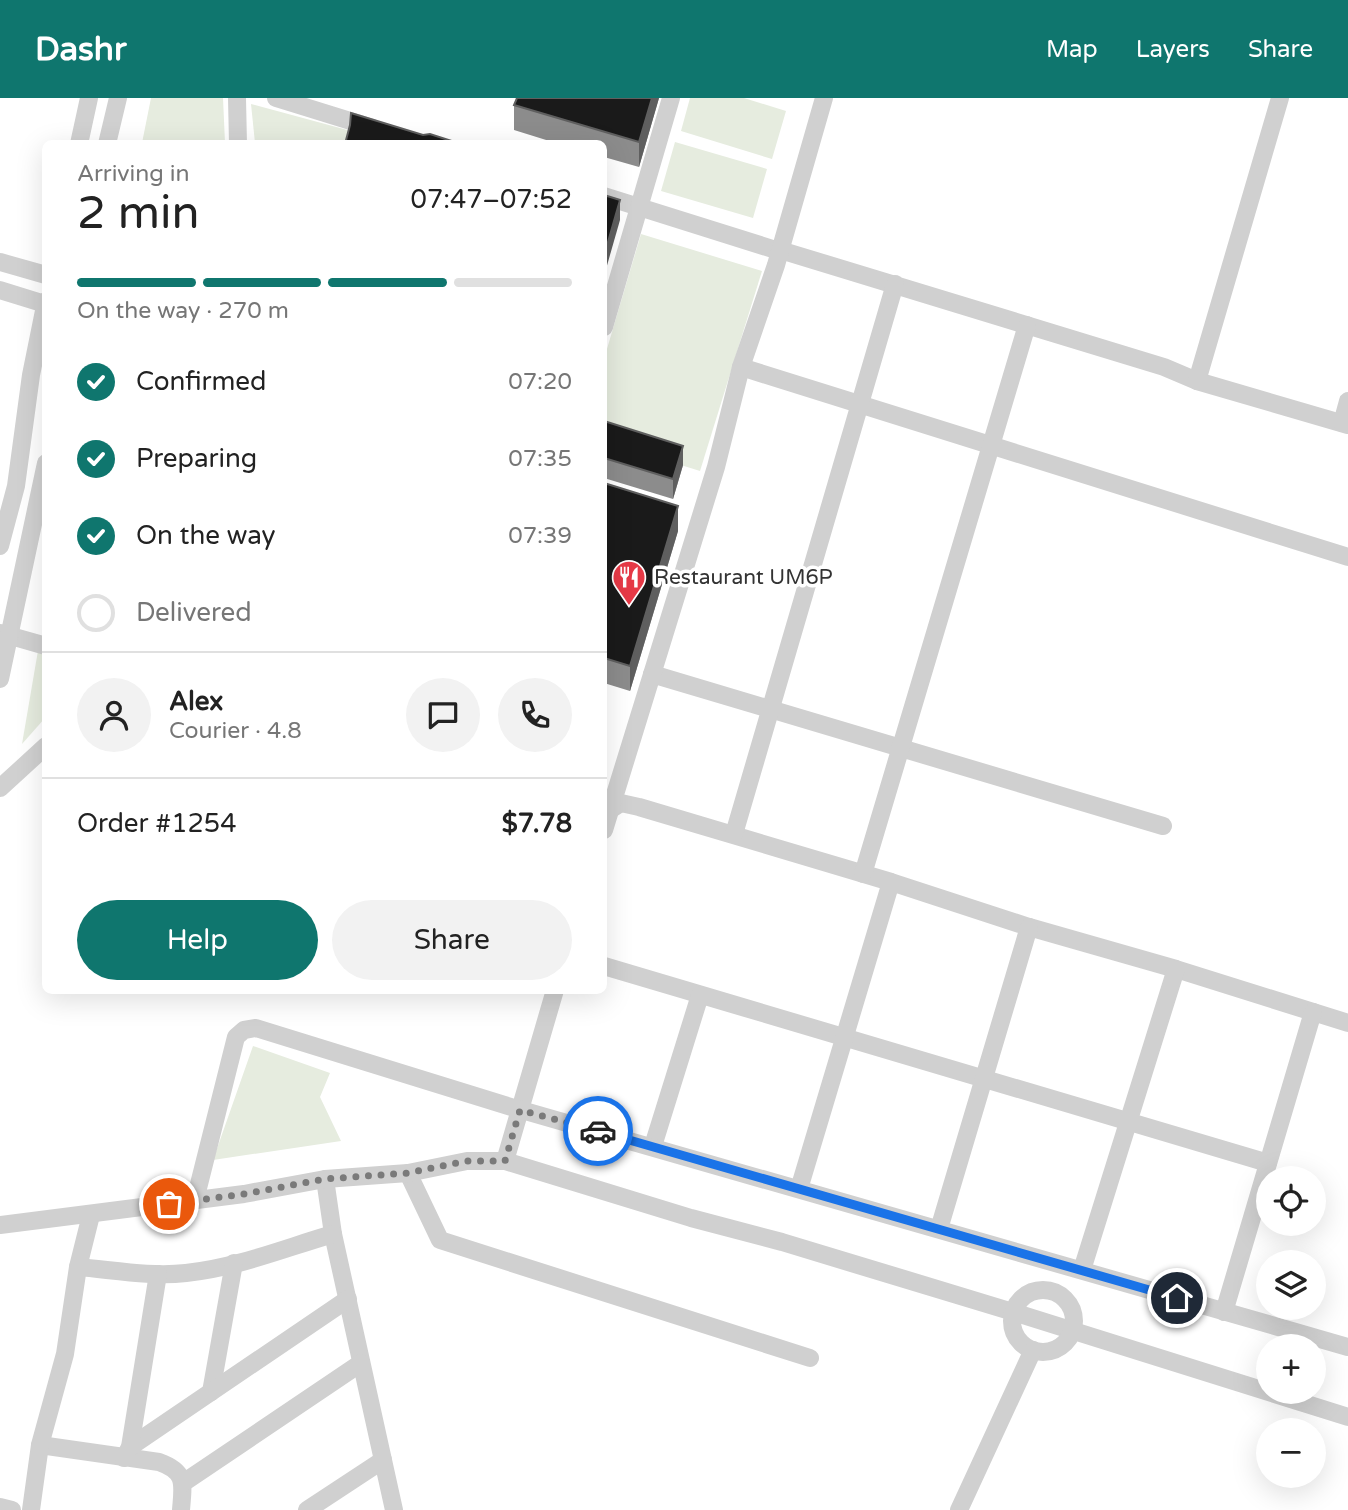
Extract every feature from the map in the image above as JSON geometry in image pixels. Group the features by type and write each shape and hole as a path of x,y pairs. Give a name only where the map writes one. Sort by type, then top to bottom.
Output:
{"street":[{"path":"80,140 89,98"},
{"path":"108,140 118,98"},
{"path":"237,98 238,140"},
{"path":"276,98 388,132"},
{"path":"607,317 671,98"},
{"path":"607,809 716,467 741,367 780,251 824,98"},
{"path":"1197,381 1280,98"},
{"path":"607,197 1164,367 1197,381 1345,424 1348,401"},
{"path":"0,262 42,274"},
{"path":"734,834 895,284"},
{"path":"0,290 42,301"},
{"path":"0,546 16,486 30,375 42,317"},
{"path":"863,874 1027,325"},
{"path":"741,367 1348,557"},
{"path":"0,679 5,634 42,480"},
{"path":"5,634 42,645"},
{"path":"652,674 1163,825"},
{"path":"0,788 42,750"},
{"path":"607,809 621,803 734,834 1348,1023"},
{"path":"799,1189 891,882"},
{"path":"939,1229 1029,927"},
{"path":"607,967 1268,1163"},
{"path":"1082,1270 1176,969"},
{"path":"505,1161 554,994"},
{"path":"653,1146 700,995"},
{"path":"1224,1312 1313,1012"},
{"path":"195,1200 236,1037 244,1030 256,1028 520,1110 1348,1347"},
{"path":"0,1225 244,1194 325,1179 408,1173 467,1161 505,1161 691,1218 782,1242 1348,1416"},
{"path":"408,1173 440,1240 810,1358"},
{"path":"325,1179 333,1234 394,1510"},
{"path":"31,1510 40,1445 65,1354 78,1267 91,1215"},
{"path":"78,1267 158,1273 194,1272 333,1234"},
{"path":"211,1392 234,1263"},
{"path":"127,1453 158,1273"},
{"path":"1033,1292 1052,1292 1061,1296 1072,1311 1073,1331 1061,1346 1053,1351 1033,1350 1023,1345 1016,1335 1012,1324 1013,1312 1024,1296 1033,1292"},
{"path":"127,1453 348,1299"},
{"path":"959,1510 1033,1350"},
{"path":"183,1483 360,1363"},
{"path":"40,1445 127,1453 173,1467 183,1483 181,1510"},
{"path":"307,1510 383,1460"},
{"path":"0,1507 12,1510"}],"shaded area":[{"path":"151,98 223,98 225,140 143,140"},
{"path":"690,98 744,98 786,111 772,159 681,131"},
{"path":"251,104 351,131 350,140 255,140"},
{"path":"675,142 767,169 753,218 661,191"},
{"path":"641,234 762,271 700,471 607,442 607,349"},
{"path":"40,639 42,721 22,744"},
{"path":"253,1046 330,1073 320,1097 341,1141 213,1160"}],"building":[{"path":"517,98 652,98 639,142 514,105"},
{"path":"351,113 449,140 346,140"},
{"path":"607,196 620,200 607,246"},
{"path":"607,422 683,446 673,479 607,459"},
{"name":"Restaurant UM6P","path":"607,484 678,506 630,666 607,659"}],"way so far":[{"path":"169,1204 325,1179 408,1173 467,1161 505,1161 520,1110 598,1131"}],"place":[{"name":"Restaurant UM6P","path":"629,607"}],"route":[{"path":"598,1131 1177,1298"}]}
